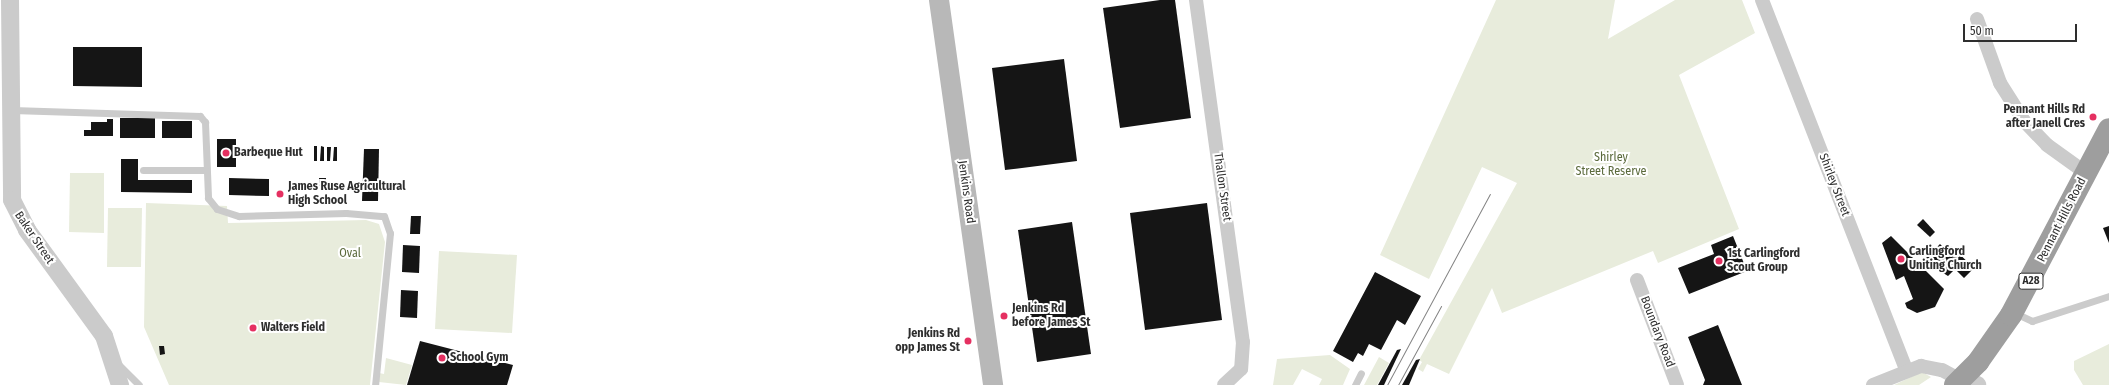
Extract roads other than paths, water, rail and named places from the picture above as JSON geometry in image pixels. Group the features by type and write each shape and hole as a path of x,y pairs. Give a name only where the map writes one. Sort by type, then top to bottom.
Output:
{"highway":[{"name":"Pennant Hills Road","path":"1964,383 2013,312 2109,129"}],"main road":[{"name":"Jenkins Road","path":"940,0 993,385"}],"street":[{"name":"Baker Street","path":"10,0 9,110 11,189 15,210 99,327 115,360 120,385"},
{"name":"Thallon Street","path":"1196,0 1244,342 1230,382"},
{"name":"Shirley Street","path":"1762,0 1907,371"},
{"path":"1977,19 2000,83 2024,121 2047,145 2086,173"},
{"name":"Boundary Road","path":"1637,280 1677,385"},
{"path":"1873,385 1907,371 1928,366 1964,383"}],"lane":[{"path":"9,110 200,116 205,122 205,170 208,198 217,209 230,216 375,213 388,220 390,233 375,385"},
{"path":"143,170 205,170"},
{"path":"2013,312 2032,321 2109,296"},
{"path":"115,360 139,385"},
{"path":"1355,385 1361,373"}],"tram line":[{"path":"1387,385 1490,194"},
{"path":"1398,385 1441,306"}],"place":[{"name":"Pennant Hills Rd after Janell Cres","path":"2093,117"},
{"name":"Barbeque Hut","path":"226,153"},
{"name":"James Ruse Agricultural High School","path":"280,194"},
{"name":"Carlingford Uniting Church","path":"1901,259"},
{"name":"1st Carlingford Scout Group","path":"1719,261"},
{"name":"Jenkins Rd before James St","path":"1004,316"},
{"name":"Walters Field","path":"253,328"},
{"name":"Jenkins Rd opp James St","path":"968,341"},
{"name":"School Gym","path":"442,358"}],"park label":[{"name":"Shirley Street Reserve","path":"1611,165"},
{"name":"Oval","path":"350,254"}]}
